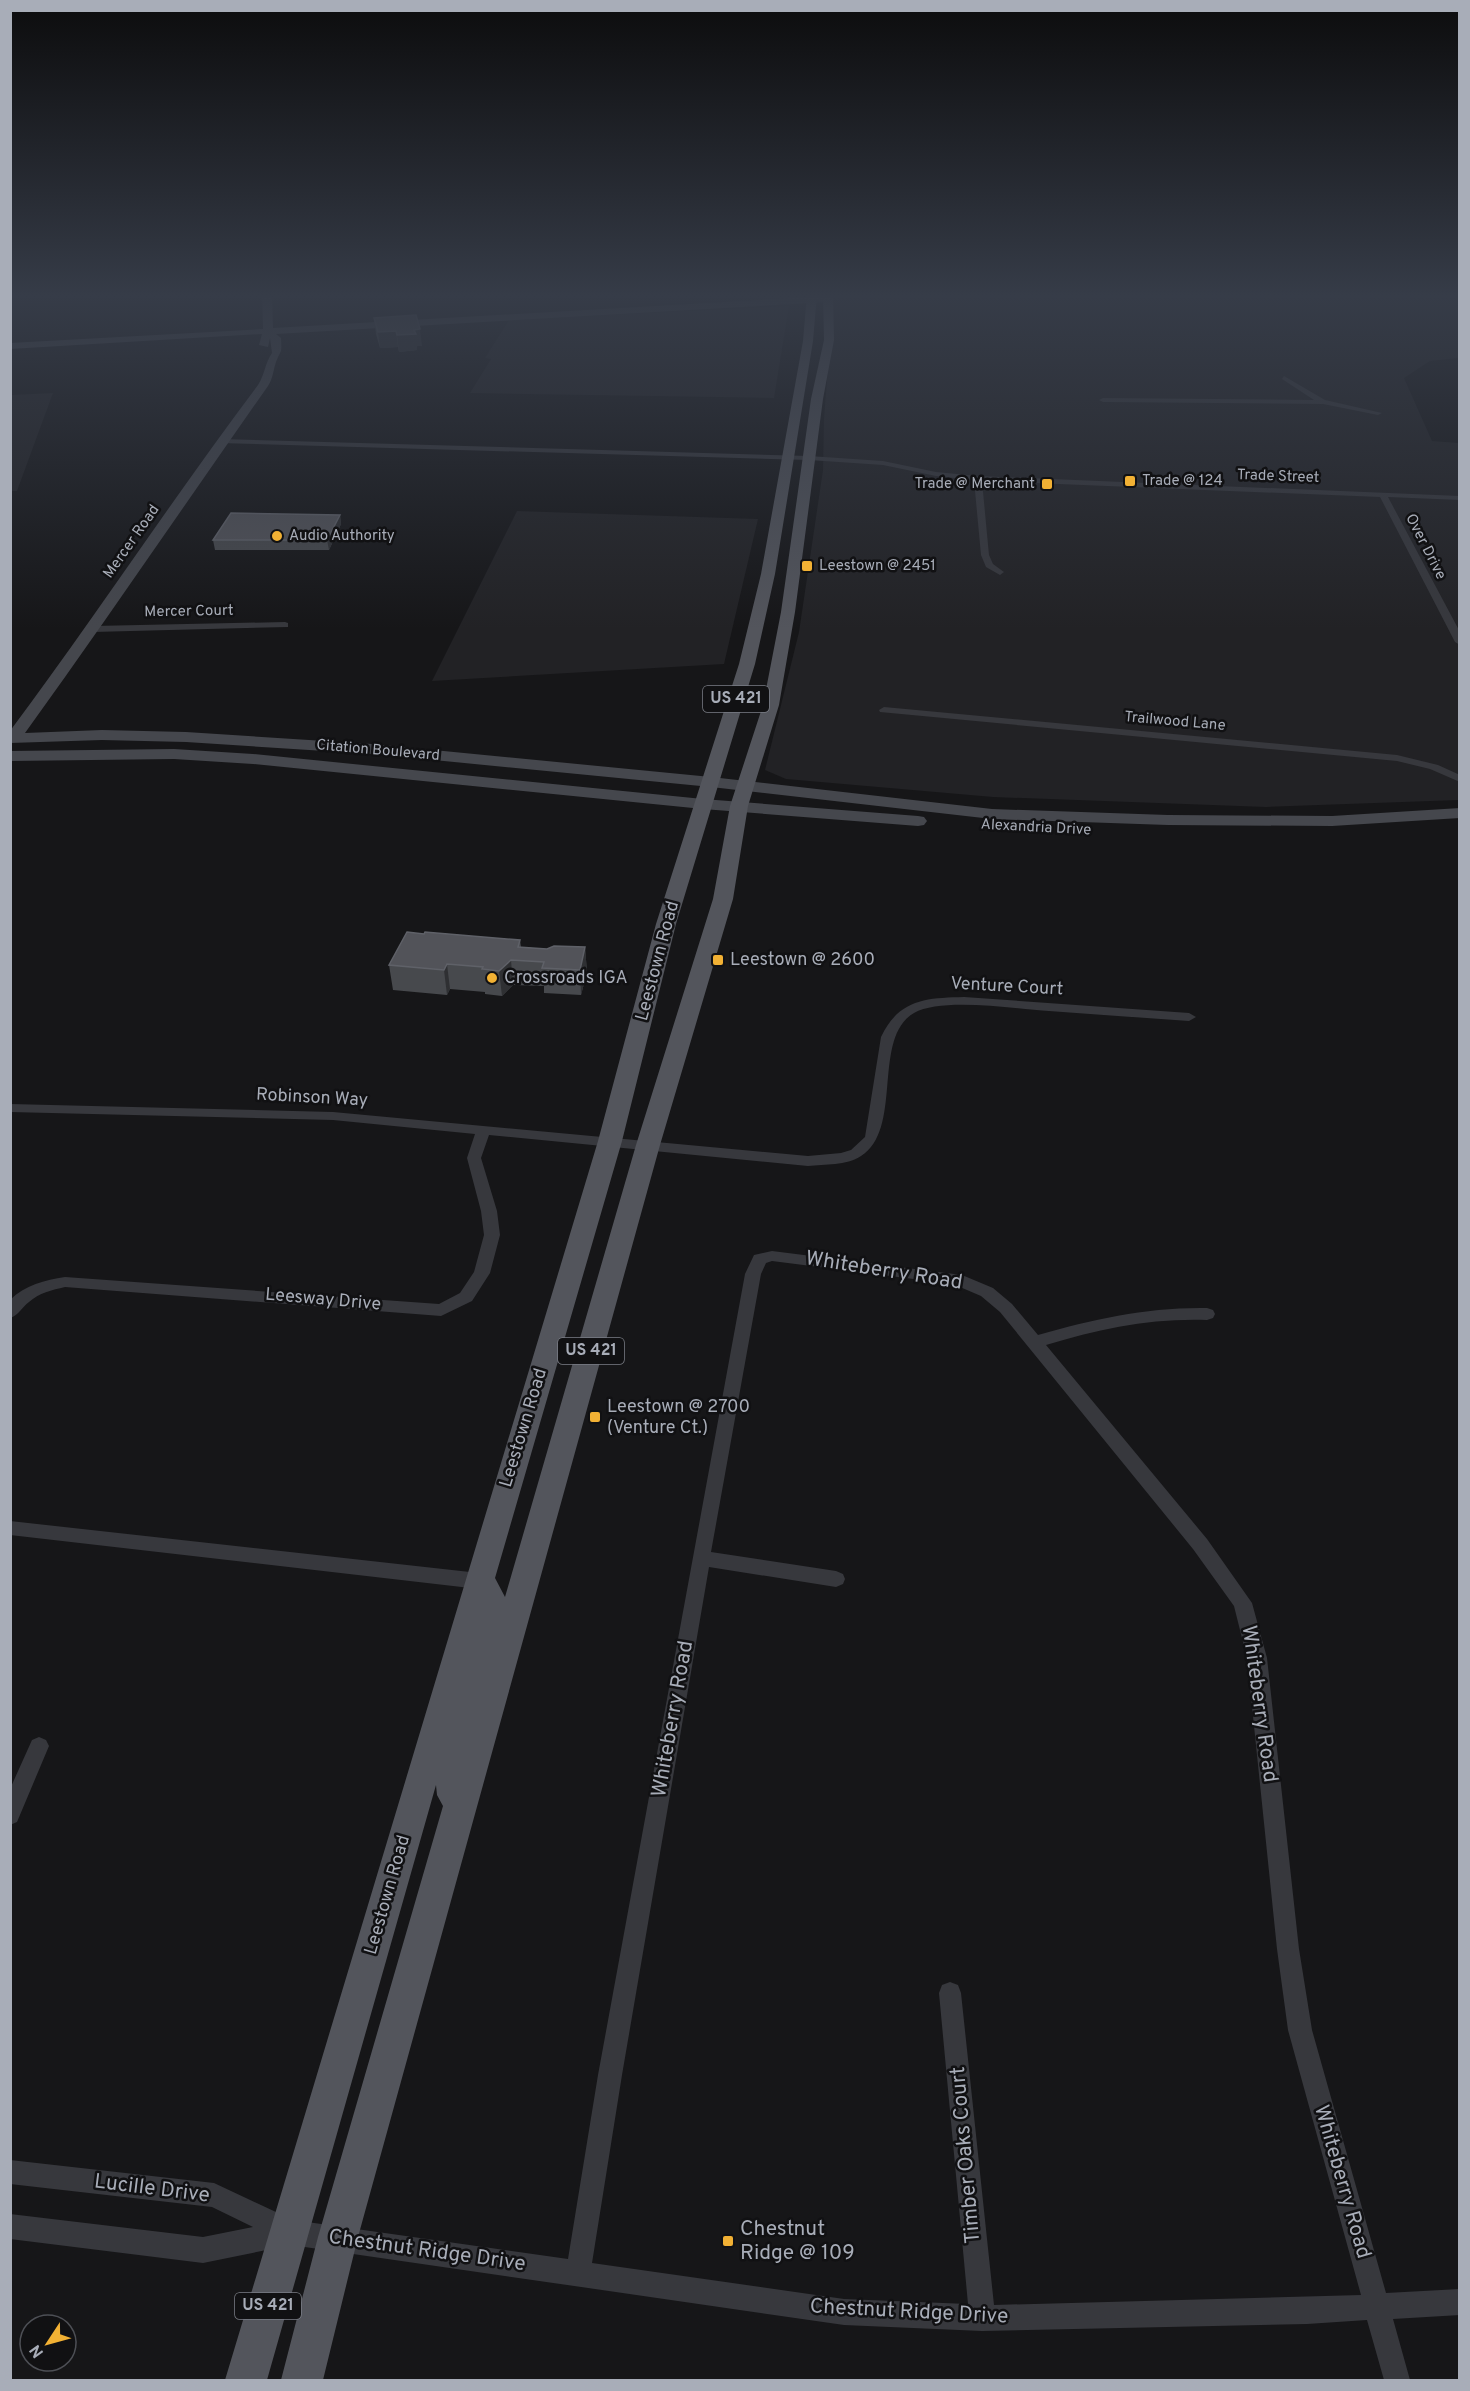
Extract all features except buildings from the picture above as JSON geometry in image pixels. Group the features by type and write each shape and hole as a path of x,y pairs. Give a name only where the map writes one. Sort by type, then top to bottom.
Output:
{"main road":[{"name":"Leestown Road","path":"302,2380 338,2237 461,1812 648,1145 723,899 742,797 771,705 788,612 803,406"},
{"name":"Leestown Road","path":"246,2380 610,1141 666,924 747,664 812,406"},
{"path":"461,1812 452,1789 466,1713 494,1609 487,1590 479,1581"}],"street":[{"name":"Mercer Road","path":"12,739 93,629 248,406"},
{"path":"1343,406 1378,412"},
{"name":"Trade Street","path":"222,441 799,458 874,462 936,474 978,478 1460,498"},
{"path":"978,478 985,555 989,565 1000,572"},
{"name":"Over Drive","path":"1383,495 1460,642"},
{"name":"Mercer Court","path":"93,629 285,625"},
{"name":"Trailwood Lane","path":"884,710 1397,759 1423,763 1460,779"},
{"name":"Citation Boulevard","path":"12,739 102,735 273,742 383,750 742,797"},
{"name":"Citation Boulevard","path":"10,756 174,754 707,793"},
{"name":"Alexandria Drive","path":"742,797 960,824 1074,830 1230,830 1296,827 1332,821 1460,813"},
{"name":"Venture Court","path":"610,1141 808,1161 835,1160 856,1153 867,1145 874,1130 888,1037 893,1022 901,1014 916,1006 936,1002 964,1001 1189,1017"},
{"name":"Robinson Way","path":"10,1108 333,1116 610,1141"},
{"name":"Leesway Drive","path":"10,1312 19,1299 34,1290 65,1282 441,1310 466,1297 482,1273 492,1235 489,1211 474,1158 483,1130"},
{"name":"Whiteberry Road","path":"578,2273 610,2075 737,1353 753,1274 760,1259 772,1256 798,1257 957,1279 987,1292 1005,1308 1035,1342 1200,1544 1243,1603 1257,1658 1288,1949 1300,2030 1397,2380"},
{"path":"1035,1342 1110,1320 1184,1312 1207,1314"},
{"path":"10,1528 479,1581"},
{"path":"702,1558 836,1579"},
{"path":"10,1815 39,1746"},
{"name":"Timber Oaks Court","path":"950,1993 982,2318"},
{"name":"Lucille Drive","path":"10,2172 214,2195 291,2232"},
{"path":"10,2226 203,2250 291,2232"},
{"name":"Chestnut Ridge Drive","path":"291,2232 844,2312 982,2318 1307,2311 1460,2302"}],"shaded area":[{"path":"11,406 48,406 17,491 11,491"},
{"path":"825,406 1416,406 1432,441 1459,443 1459,800 1266,807 993,797 786,779 765,770 799,632 823,470"},
{"path":"517,511 758,519 724,664 432,681"}],"place":[{"name":"Trade @ 124","path":"1130,481"},
{"name":"Trade @ Merchant","path":"1047,484"},
{"name":"Audio Authority","path":"277,536"},
{"name":"Leestown @ 2451","path":"807,566"},
{"name":"Leestown @ 2600","path":"718,960"},
{"name":"Crossroads IGA","path":"492,978"},
{"name":"Leestown @ 2700 (Venture Ct.)","path":"595,1417"},
{"name":"Chestnut Ridge @ 109","path":"728,2241"}]}
